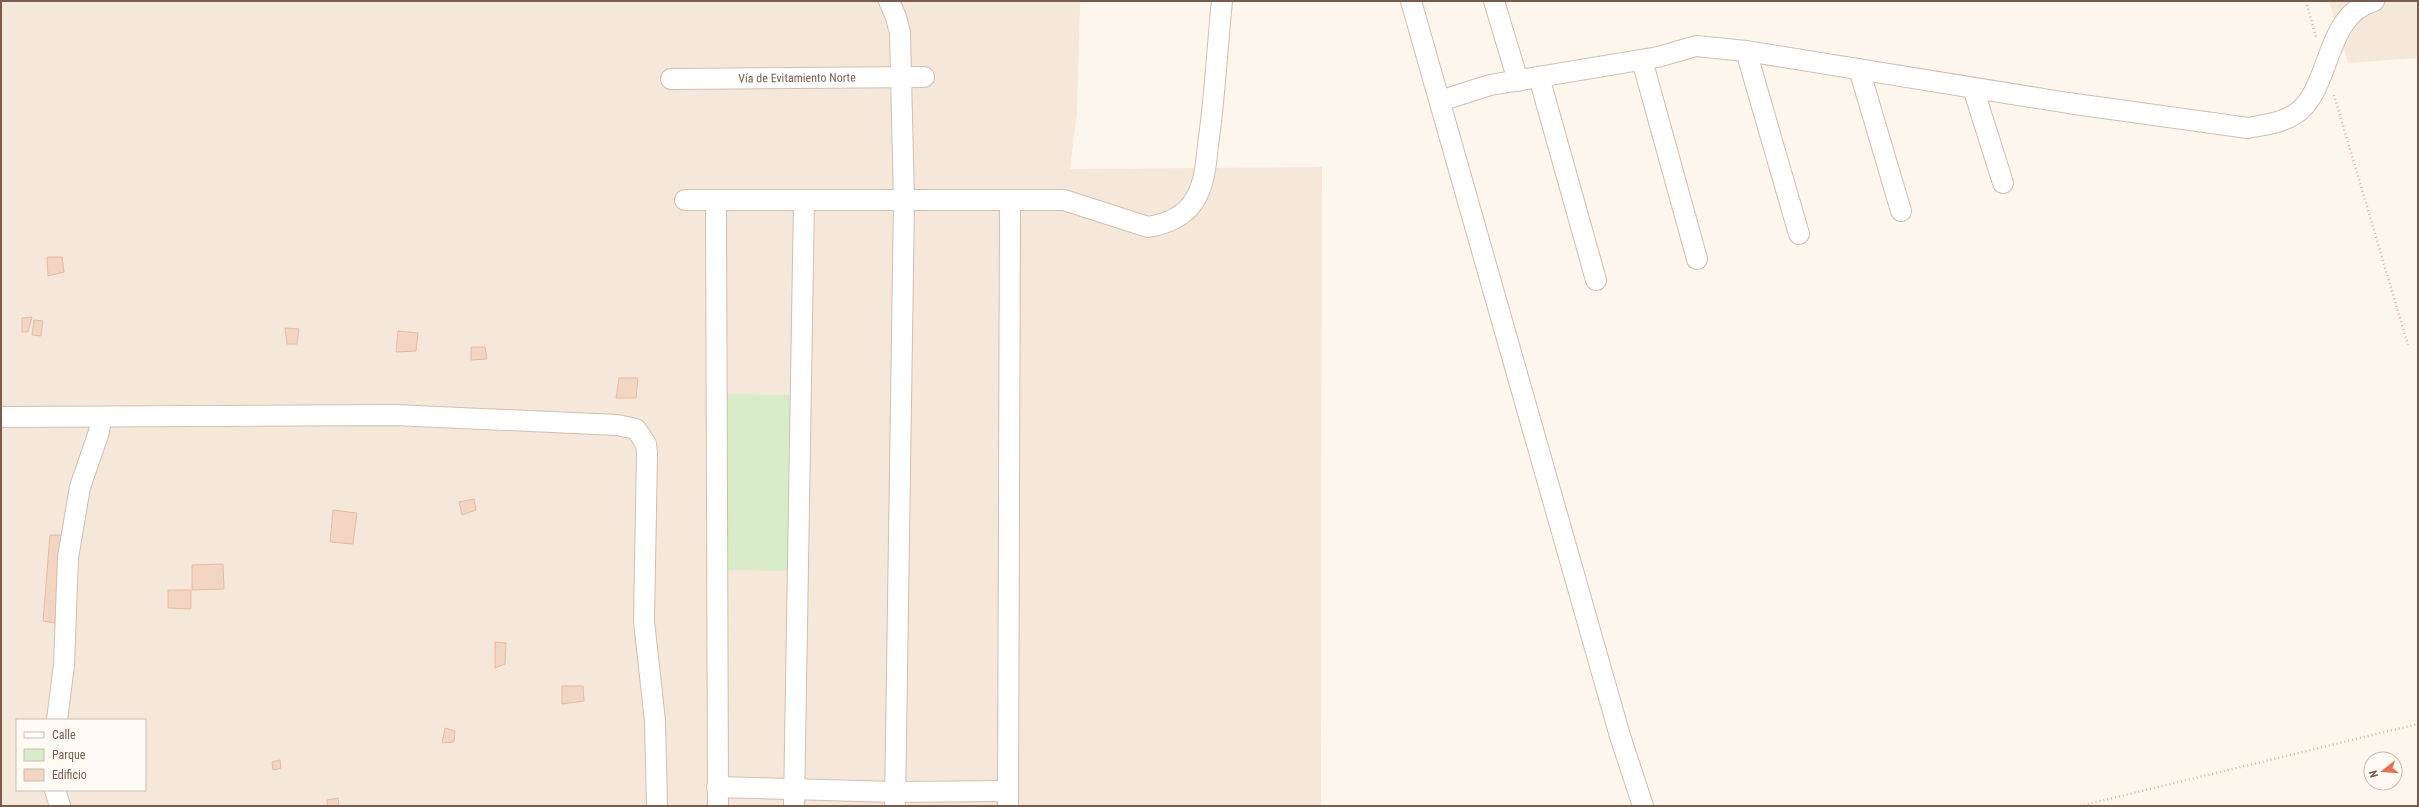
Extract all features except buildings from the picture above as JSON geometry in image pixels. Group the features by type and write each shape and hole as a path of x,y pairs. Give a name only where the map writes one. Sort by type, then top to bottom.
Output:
{"street":[{"path":"889,1 900,33 904,200 895,799"},
{"path":"685,200 1064,200 1148,227 1178,218 1194,201 1203,180 1215,102 1222,1"},
{"path":"1411,1 1620,736 1643,806"},
{"path":"1494,1 1518,81"},
{"path":"1440,101 1490,85 1642,60 1696,46 1746,51 1973,88 2248,128 2269,124 2295,114 2308,102 2349,15 2364,4 2374,1"},
{"path":"1746,51 1799,234"},
{"path":"1642,60 1697,258"},
{"path":"1859,69 1901,211"},
{"name":"Vía de Evitamiento Norte","path":"671,79 924,77"},
{"path":"1539,77 1596,280"},
{"path":"1973,88 2003,183"},
{"path":"716,200 718,797 895,799 1008,798 1010,201"},
{"path":"794,798 804,200"},
{"path":"1,417 394,415 617,425 636,429 646,444 647,453 644,621 655,721 657,806"},
{"path":"57,719 64,665 68,558 80,487 99,432 101,417"},
{"path":"55,791 60,806"}],"path":[{"path":"2306,1 2408,345"},
{"path":"2080,806 2418,724"}],"shaded area":[{"path":"1,1 1080,1 1077,111 1070,169 1322,167 1321,806 1,806"},
{"path":"2329,1 2418,1 2418,58 2348,63"}],"green space":[{"path":"723,394 794,395 793,571 724,570"}]}
